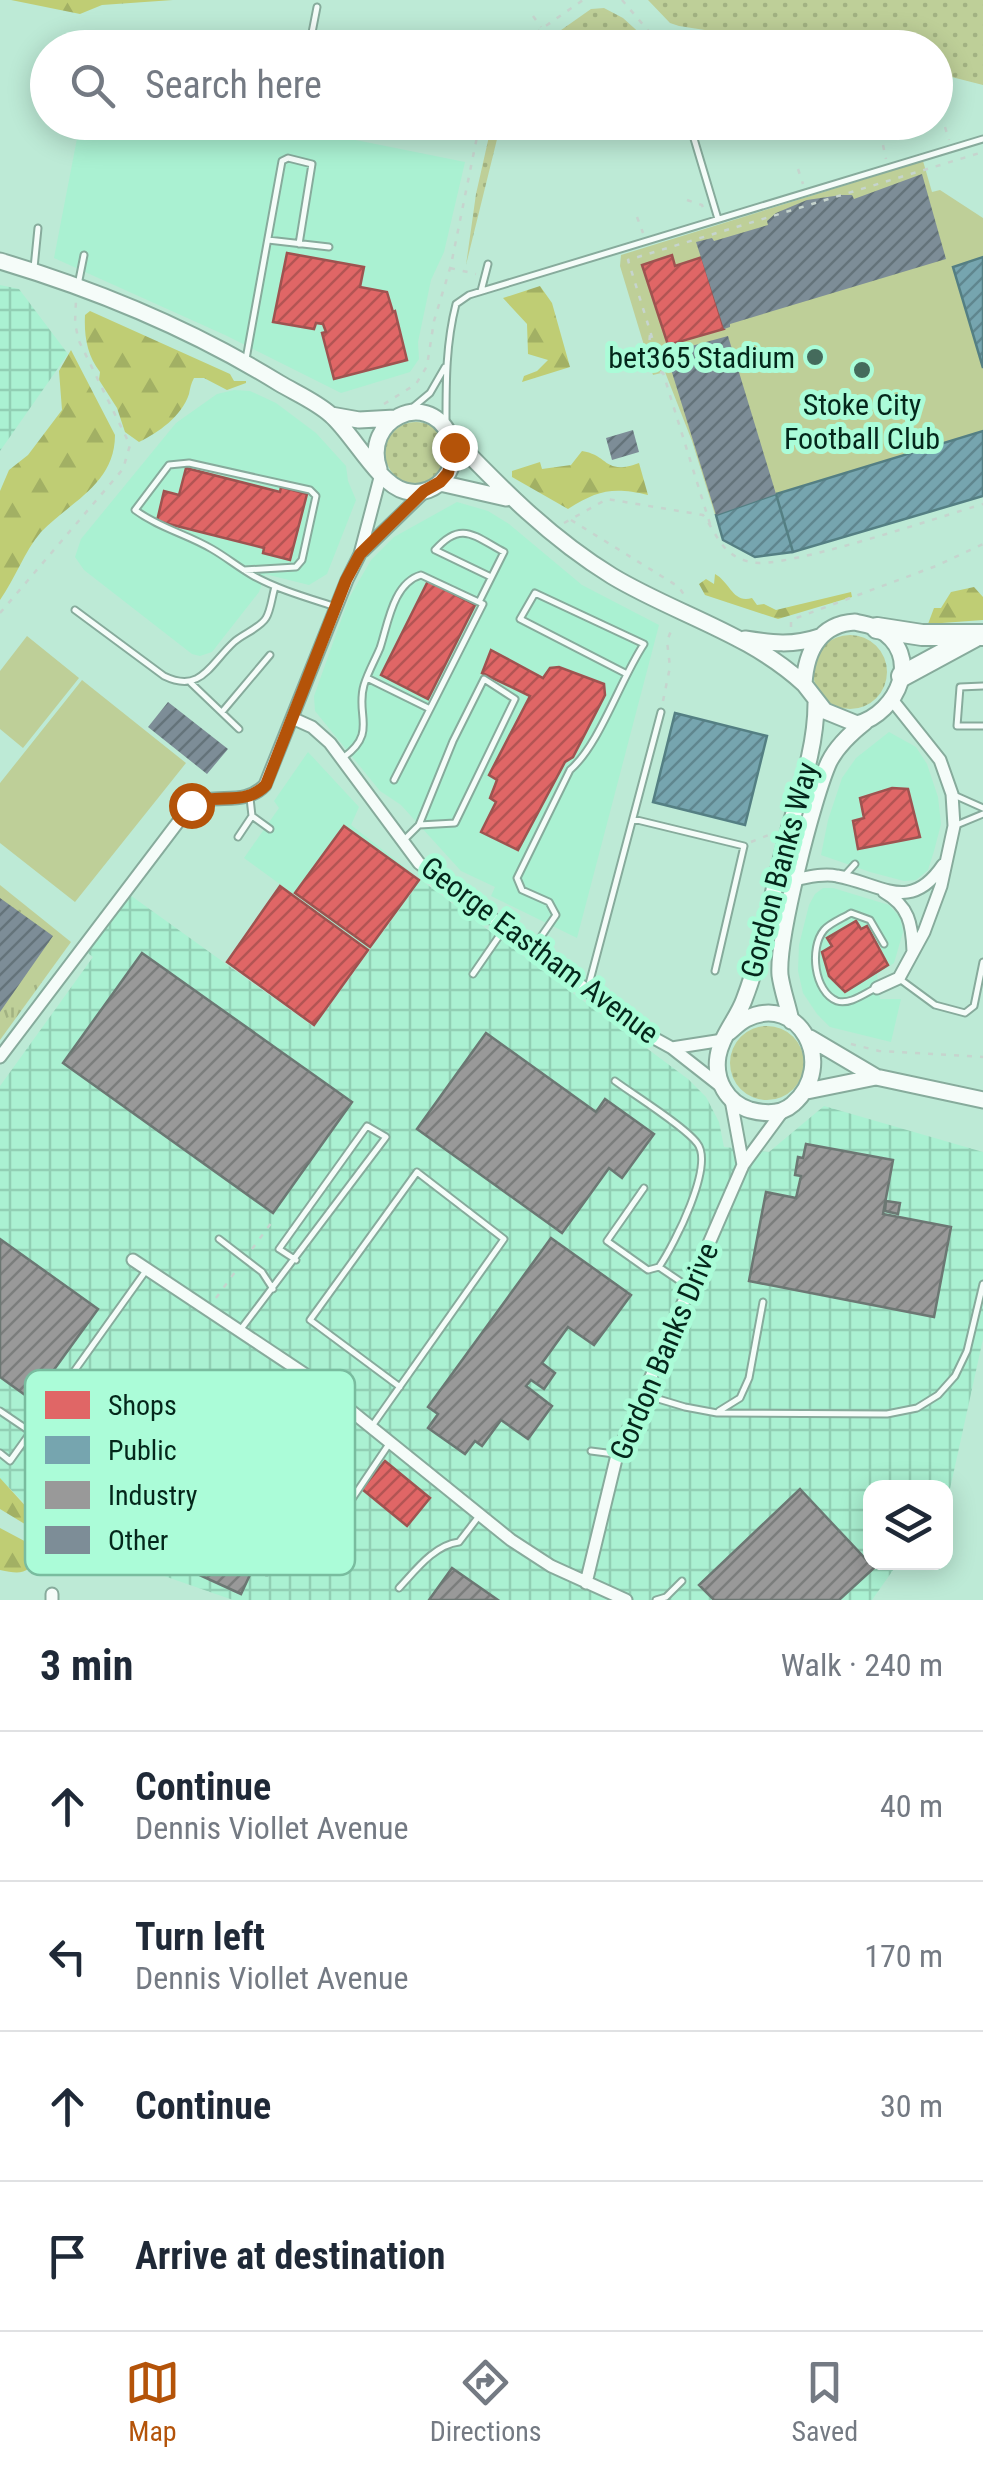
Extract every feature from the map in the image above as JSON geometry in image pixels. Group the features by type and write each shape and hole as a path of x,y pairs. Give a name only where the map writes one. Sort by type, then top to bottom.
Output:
{"highway":[{"path":"877,628 922,635 979,636"},
{"path":"902,676 979,636"}],"main road":[{"path":"0,261 135,310 245,362 331,415 390,483 405,491 424,491 440,482 454,460 449,432"},
{"path":"331,415 359,420 426,414 449,432 510,499 550,532 613,577 738,638 783,666 834,718 865,722 893,701 902,676 897,648 877,628 844,623 819,637 790,644 738,638"},
{"path":"380,472 376,442 381,431 400,416"},
{"path":"440,482 510,499"},
{"path":"804,684 807,659 819,637"},
{"name":"Gordon Banks Way","path":"726,1037 744,1001 812,751 816,703"},
{"name":"Gordon Banks Way","path":"791,1021 780,966 821,784 831,758 865,722"},
{"path":"876,1077 807,1091 782,1112 762,1112 727,1094 718,1056 726,1037 746,1019 764,1014 791,1021 838,1057 876,1077 983,1100"},
{"path":"806,1035 814,1051 814,1071 807,1091"}],"street":[{"path":"0,1057 191,805 202,799 250,798 266,785 360,554 380,472"},
{"path":"360,554 424,491"},
{"path":"877,988 899,978 914,951 941,886 954,826 952,794 933,748 893,701"},
{"name":"George Eastham Avenue","path":"292,718 320,732 418,863 642,1031 672,1048 727,1094"},
{"path":"881,890 917,892 931,882 946,862"},
{"path":"798,878 830,875 881,890 902,904 910,916 914,951"},
{"name":"George Eastham Avenue","path":"672,1048 726,1037"},
{"path":"727,1094 743,1165"},
{"name":"Gordon Banks Drive","path":"586,1583 617,1455 743,1165 782,1112"},
{"path":"133,1260 298,1370"},
{"path":"355,1416 479,1516 551,1566 603,1596 626,1600"}],"lane":[{"path":"312,30 316,8"},
{"path":"694,140 718,219"},
{"path":"449,432 446,364 456,304 481,291 983,140"},
{"path":"245,362 282,161 288,158 312,164 300,244"},
{"path":"33,271 38,228"},
{"path":"268,240 330,248"},
{"path":"77,288 84,255"},
{"path":"481,291 488,264"},
{"path":"400,416 430,393 446,364"},
{"path":"244,570 296,568 307,541 316,496 310,490 189,463 169,465 135,510 166,530 209,547 244,570 275,587 336,607"},
{"path":"479,602 504,552 478,537 452,533 436,550 491,577"},
{"path":"342,758 358,746 363,734 362,696 395,602 411,578 421,575 483,604 394,780"},
{"path":"75,610 164,676 178,683 191,683 234,642 266,620 275,587"},
{"path":"534,948 556,915 550,902 522,890 517,878 570,770 584,758 625,672 644,644 534,593 520,619 625,672"},
{"path":"222,712 270,655"},
{"path":"367,678 430,710"},
{"path":"402,841 419,825 453,741 484,679 515,699 455,823 419,825"},
{"path":"191,683 239,728"},
{"path":"983,686 960,687 957,726 983,726"},
{"path":"588,988 660,712"},
{"path":"952,794 983,811"},
{"path":"238,837 252,816 250,798"},
{"path":"954,826 983,811"},
{"path":"252,816 270,830"},
{"path":"633,819 744,846 715,971"},
{"path":"843,877 854,864"},
{"path":"877,988 848,1002 836,1000 822,989 815,964 817,946 824,929 851,913 870,920 884,944"},
{"path":"473,974 506,927"},
{"path":"899,978 935,1005 965,1014 974,1006 983,962"},
{"path":"614,1081 699,1144 704,1162 676,1242 659,1267 648,1270 606,1241 644,1188"},
{"path":"239,1331 296,1260 386,1138 367,1126 279,1249 296,1260"},
{"path":"370,1429 400,1387 504,1240 417,1172 310,1320 400,1387"},
{"path":"219,1239 262,1272 273,1289"},
{"path":"659,1267 690,1288"},
{"path":"75,1370 146,1270"},
{"path":"643,1394 685,1408 716,1412 887,1414 917,1408 938,1395 955,1376 967,1351 983,1284"},
{"path":"716,1412 740,1398 749,1378 763,1302"},
{"path":"0,1411 25,1428"},
{"path":"0,1453 10,1461 25,1440"},
{"path":"355,1495 389,1444"},
{"path":"591,1451 617,1455"},
{"path":"399,1588 422,1563 448,1543 458,1542 479,1516"},
{"path":"656,1600 666,1597 682,1582"}],"path":[{"path":"539,30 583,0"},
{"path":"622,0 648,30"},
{"path":"533,16 542,28"},
{"path":"359,420 423,376 476,140"},
{"path":"983,152 628,260 651,334 649,344 655,366 662,373 719,545 752,563 795,558 983,504"},
{"path":"450,268 485,276"},
{"path":"0,613 123,469 130,445 80,341 75,324 77,288"},
{"path":"550,532 607,499 704,515 710,524"},
{"path":"569,520 679,586 685,596 668,641 670,667 660,712"},
{"path":"790,644 792,620 936,566 983,544"},
{"path":"744,846 767,833 787,837"},
{"path":"838,1057 840,1045 851,1044 879,1051 983,1057"}],"shaded area":[{"path":"77,140 356,140 465,162 444,252 431,280 418,342 419,359 410,372 341,393 225,335 54,258"},
{"path":"0,285 19,289 68,354 0,451"},
{"path":"250,391 276,403 316,433 346,466 356,500 327,574 309,585 265,574 259,592 212,652 200,656 192,654 84,570 75,557 81,539 176,423 217,394"},
{"path":"457,502 488,511 582,585 659,625 577,938 491,896 495,887 461,871 401,805 380,791 315,711 314,696 349,598 371,560 394,537"},
{"path":"889,732 916,747 927,764 938,797 941,824 934,851 928,870 916,880 904,881 821,855 842,778 856,758"},
{"path":"308,752 359,807 351,825 421,880 370,950 244,858 279,808 274,801"},
{"path":"421,880 688,1079 706,1097 719,1122 724,1147 769,1152 824,1106 983,1152 983,1339 952,1480 863,1480 863,1570 893,1570 872,1600 233,1600 161,1575 355,1575 355,1370 25,1370 25,1504 0,1479 0,1086 93,957 85,951 130,895 314,1027"},
{"path":"823,888 889,905 900,917 903,932 894,963 877,974 880,999 901,999 891,1042 830,1027 803,993 798,971 799,945 809,905"}],"green space":[{"path":"11,0 173,0 102,5 80,14"},
{"path":"648,0 983,0 983,85 953,77 953,30 705,30 670,23"},
{"path":"604,8 636,30 561,30 591,9"},
{"path":"488,140 497,140 466,265"},
{"name":"bet365 Stadium","path":"923,161 932,192 940,190 983,218 983,496 793,552 755,557 723,540 692,441 665,372 653,375 620,266 621,255"},
{"path":"540,286 552,303 570,367 522,382 524,376 537,371 548,360 528,354 527,324 503,298"},
{"path":"90,311 230,374 234,381 246,383 227,390 204,378 194,378 186,402 175,416 139,442 125,432 117,408 99,380 100,372 86,338 85,315"},
{"path":"71,350 115,435 113,452 108,467 89,491 41,532 0,600 0,491 9,470 28,455 62,410 59,371"},
{"path":"416,422 438,431 447,453 438,475 416,484 394,475 385,453 394,431"},
{"path":"582,451 613,466 639,463 648,495 606,492 568,509 512,477 512,471 540,462 542,469 571,465"},
{"path":"715,574 740,598 752,598 757,605 776,610 851,592 852,597 778,619 705,595 699,584 706,579 714,584"},
{"path":"974,587 983,597 983,620 928,624 934,608 941,608 951,592"},
{"path":"850,635 876,646 887,672 876,698 850,709 824,698 813,672 824,646"},
{"path":"27,636 79,678 23,748 0,729 0,671"},
{"path":"82,680 186,763 75,902 0,843 0,783"},
{"path":"0,885 71,942 0,1040"},
{"path":"767,1026 793,1037 804,1063 793,1089 767,1100 741,1089 730,1063 741,1037"},
{"path":"0,1478 25,1506 25,1524 0,1509"},
{"path":"0,1528 25,1541 25,1570 0,1570"}],"building: Shops":[{"path":"287,253 364,267 360,287 387,292 407,360 334,379 323,324 316,323 314,329 273,322"},
{"path":"672,255 675,266 702,257 724,329 668,345 642,265"},
{"path":"186,468 280,492 281,487 307,494 290,560 263,553 264,548 157,521 164,491 179,495"},
{"path":"428,581 475,605 428,699 381,675"},
{"path":"491,650 543,678 550,668 559,667 604,684 605,695 573,757 565,762 518,850 481,832 496,802 490,798 497,780 489,775 530,696 482,673"},
{"path":"892,788 908,789 920,837 858,849 853,821 864,818 860,798"},
{"path":"344,826 419,880 370,947 295,893"},
{"path":"280,886 368,950 314,1025 227,962"},
{"path":"856,921 861,929 867,926 888,965 845,992 829,976 822,952 832,946 827,938"},
{"path":"385,1461 430,1498 407,1526 362,1489"}],"building: Public":[{"path":"983,257 983,368 953,267"},
{"path":"983,431 983,496 793,552 776,494"},
{"path":"776,494 793,552 755,557 723,540 716,515"},
{"path":"675,713 767,736 745,825 653,802"}],"building: Industry":[{"path":"142,953 352,1102 273,1213 63,1063"},
{"path":"486,1033 596,1112 605,1099 654,1134 622,1178 609,1168 562,1233 417,1129"},
{"path":"806,1144 893,1160 883,1214 951,1227 934,1317 749,1281 766,1192 796,1198 801,1176 795,1175 798,1157 803,1158"},
{"path":"886,1201 900,1203 898,1214 885,1211"},
{"path":"551,1238 631,1295 594,1345 568,1327 542,1363 555,1373 544,1389 531,1380 526,1386 552,1406 528,1439 501,1420 482,1446 475,1441 465,1454 428,1428 438,1414 428,1407"},
{"path":"0,1239 98,1309 54,1370 25,1370 25,1395 0,1377"},
{"path":"800,1489 863,1556 863,1570 872,1570 839,1600 714,1600 699,1585"},
{"path":"452,1568 498,1600 429,1600"},
{"path":"200,1575 250,1575 241,1594"}],"building: Other":[{"path":"922,174 946,259 724,329 696,242 712,238 714,241 768,225 767,221 776,213 807,200 841,195 852,195 854,199"},
{"path":"728,336 776,494 716,515 666,353"},
{"path":"633,430 639,452 612,460 606,438"},
{"path":"168,702 228,749 207,774 148,727"},
{"path":"0,898 53,936 0,1012"}],"place":[{"name":"bet365 Stadium","path":"815,357"},
{"name":"Stoke City Football Club","path":"862,370"}],"route":[{"path":"191,805 202,799 250,798 266,785 346,580 360,554 424,491 448,473 454,447"}]}
